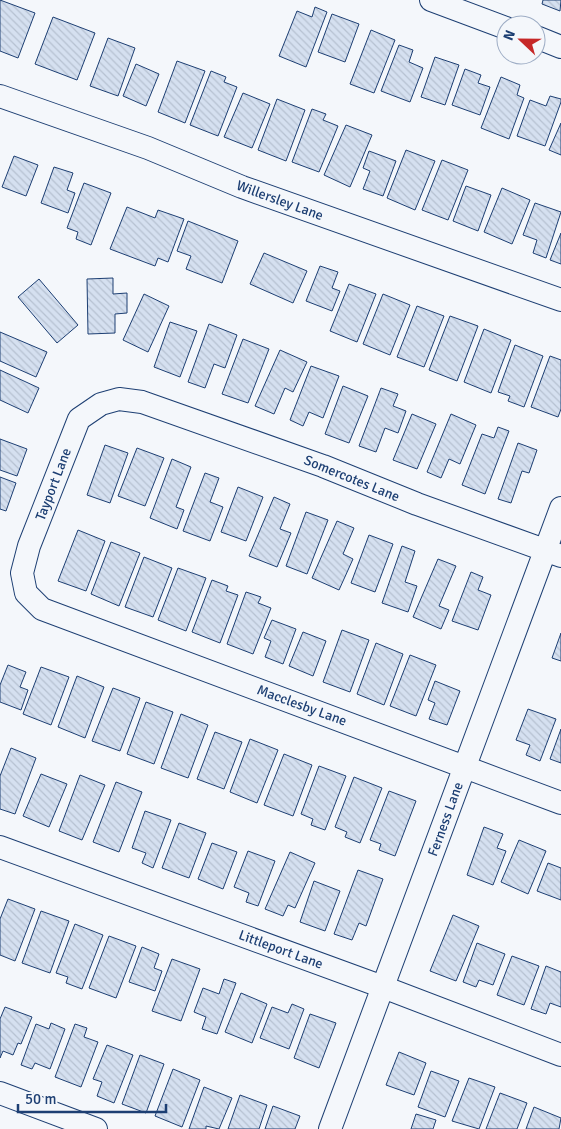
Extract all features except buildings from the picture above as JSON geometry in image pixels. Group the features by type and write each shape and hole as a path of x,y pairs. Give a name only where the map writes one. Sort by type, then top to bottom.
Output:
{"street":[{"path":"430,0 496,24"},
{"path":"546,41 561,47"},
{"name":"Willersley Lane","path":"0,96 148,148 242,187 561,300"},
{"name":"Tayport Lane","path":"42,609 26,593 22,574 29,546 80,419 101,404 119,399 142,402"},
{"name":"Somercotes Lane","path":"142,402 323,466 416,504 553,553"},
{"name":"Ferness Lane","path":"330,1129 465,765 553,553 561,508"},
{"name":"Macclesby Lane","path":"42,609 561,802"},
{"name":"Littleport Lane","path":"0,847 383,987 561,1055"},
{"path":"0,1093 96,1129"}]}
